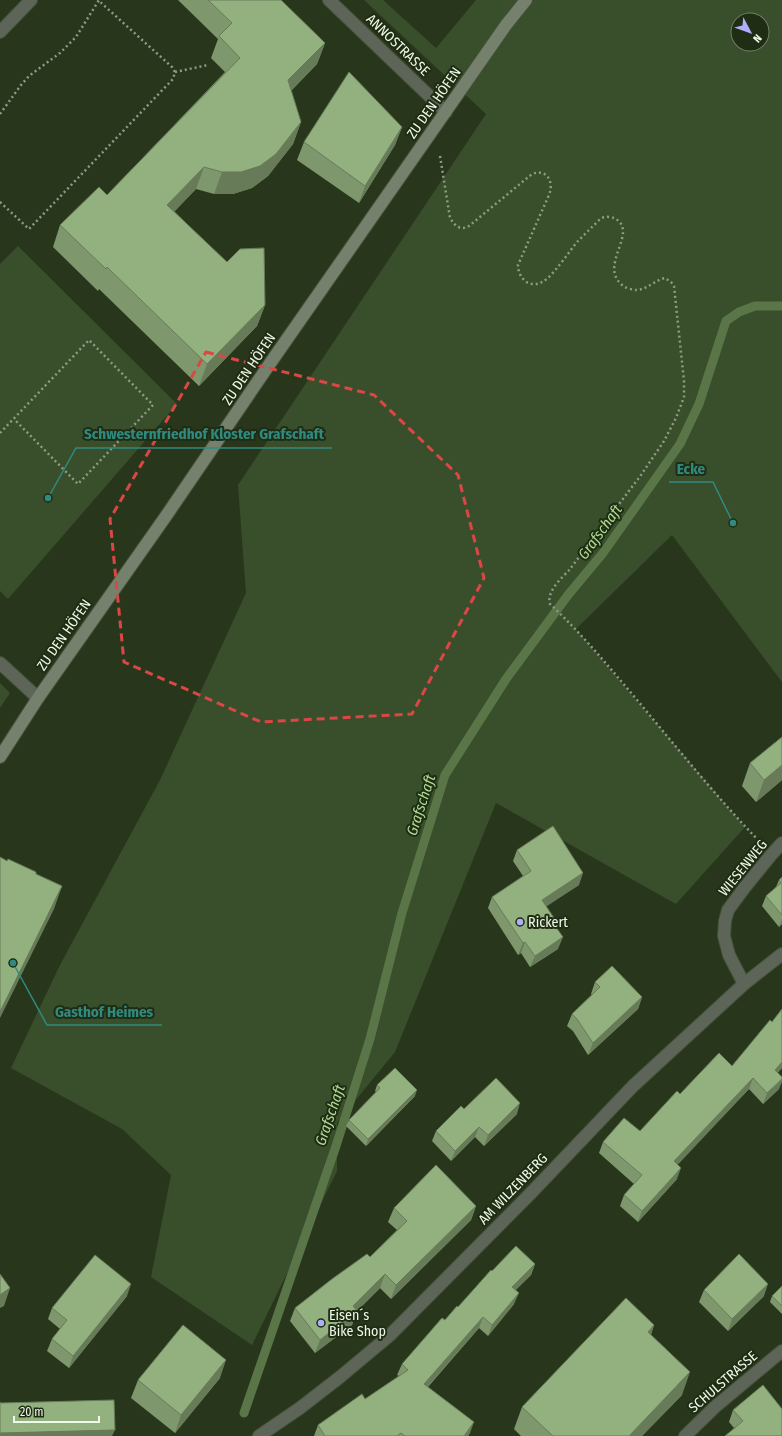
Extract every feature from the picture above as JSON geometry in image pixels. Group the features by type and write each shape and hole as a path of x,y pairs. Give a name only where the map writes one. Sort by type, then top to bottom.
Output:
{"street":[{"path":"0,32 32,0"},
{"name":"ANNOSTRASSE","path":"329,0 446,112"},
{"name":"ZU DEN HÖFEN","path":"0,756 38,698 166,516 275,356 506,25 526,0"},
{"path":"0,663 38,698"},
{"name":"WIESENWEG","path":"744,984 729,955 724,936 725,921 728,910 745,887 782,844"},
{"name":"AM WILZENBERG","path":"259,1436 306,1403 389,1336 526,1198 633,1086 744,984 782,954"},
{"name":"SCHULSTRASSE","path":"685,1436 716,1406 782,1351"}],"path":[{"path":"0,114 29,76 60,53 76,37 99,0 172,67 175,72"},
{"path":"175,72 208,65"},
{"path":"0,202 29,229 172,79 175,72"},
{"path":"436,126 450,218 459,228 462,229 469,226 532,174 539,173 548,177 550,180 551,189 549,196 519,261 519,273 526,281 531,284 536,284 546,280 578,241 602,218 609,217 618,221 623,230 613,271 614,277 622,285 637,290 644,288 659,279 665,278 674,286 684,381 684,397 676,418 664,441 641,476 552,591 549,597 550,604 569,622 602,659 729,809 771,855"},
{"path":"0,433 89,340 153,405 78,484 14,419"}],"highlighted area":[{"path":"206,352 374,395 458,475 484,578 412,714 261,722 124,662 110,519"}],"green space":[{"path":"364,0 383,0 436,48 476,0 782,0 782,682 672,535 576,629 745,827 676,904 496,803 395,1052 337,1123 337,1171 252,1345 151,1277 171,1175 122,1129 11,1068 60,965 160,780 246,593 238,485 486,114"},
{"path":"18,246 177,404 8,599 0,591 0,264"},
{"path":"0,683 10,693 0,708"}],"building":[{"path":"208,0 281,0 325,43 288,80 301,122 276,154 260,166 241,172 222,172 204,167 167,205 227,262 240,249 264,248 265,305 207,364 107,267 106,269 60,225 99,187 107,195 240,58 219,36 232,23"},
{"path":"349,72 402,127 365,186 304,142"},
{"path":"782,737 782,765 764,780 750,763"},
{"path":"553,826 583,873 542,900 556,921 553,923 563,937 535,956 525,942 523,943 492,897 531,871 517,850"},
{"path":"0,857 7,861 8,859 36,872 36,874 62,886 0,1012"},
{"path":"782,877 782,915 766,896 781,883 779,880"},
{"path":"612,966 642,997 593,1043 572,1014 600,987 595,982"},
{"path":"782,1009 782,1062 775,1070 782,1077 782,1079 767,1093 753,1078 674,1161 681,1168 642,1211 624,1195 642,1175 603,1142 624,1118 640,1131 677,1091 680,1094 719,1053 732,1066 770,1020 772,1022"},
{"path":"395,1068 417,1090 368,1139 349,1120 380,1088 377,1085"},
{"path":"496,1078 520,1103 488,1135 479,1127 455,1151 436,1131 461,1106 464,1109"},
{"path":"436,1165 476,1206 396,1285 385,1274 353,1306 357,1311 320,1340 295,1308 367,1254 370,1257 407,1221 394,1208"},
{"path":"516,1246 535,1264 512,1287 519,1293 492,1325 483,1317 424,1384 474,1422 464,1436 405,1436 401,1433 397,1436 325,1436 318,1425 362,1394 365,1399 408,1370 402,1364 442,1318 445,1320 491,1270 492,1271"},
{"path":"739,1254 768,1284 732,1319 704,1290"},
{"path":"95,1255 131,1284 73,1356 52,1339 67,1320 52,1308"},
{"path":"0,1274 10,1288 0,1295"},
{"path":"782,1286 782,1306 772,1296"},
{"path":"626,1298 654,1325 648,1332 690,1372 629,1436 553,1436 522,1407"},
{"path":"183,1325 226,1360 181,1415 138,1380"},
{"path":"763,1385 782,1409 782,1436 725,1436 743,1421 733,1410"},
{"path":"114,1400 115,1430 0,1433 0,1402"}],"waterway":[{"name":"Grafschaft","path":"244,1413 336,1146 370,1039 402,913 445,775 506,679 568,595 603,553 680,444 699,404 726,321 739,312 755,306 782,306"}],"place":[{"name":"Schwesternfriedhof Kloster Grafschaft","path":"48,498"},
{"name":"Ecke","path":"733,523"},
{"name":"Rickert","path":"520,922"},
{"name":"Gasthof Heimes","path":"13,963"},
{"name":"Eisen´s Bike Shop","path":"321,1323"}]}
